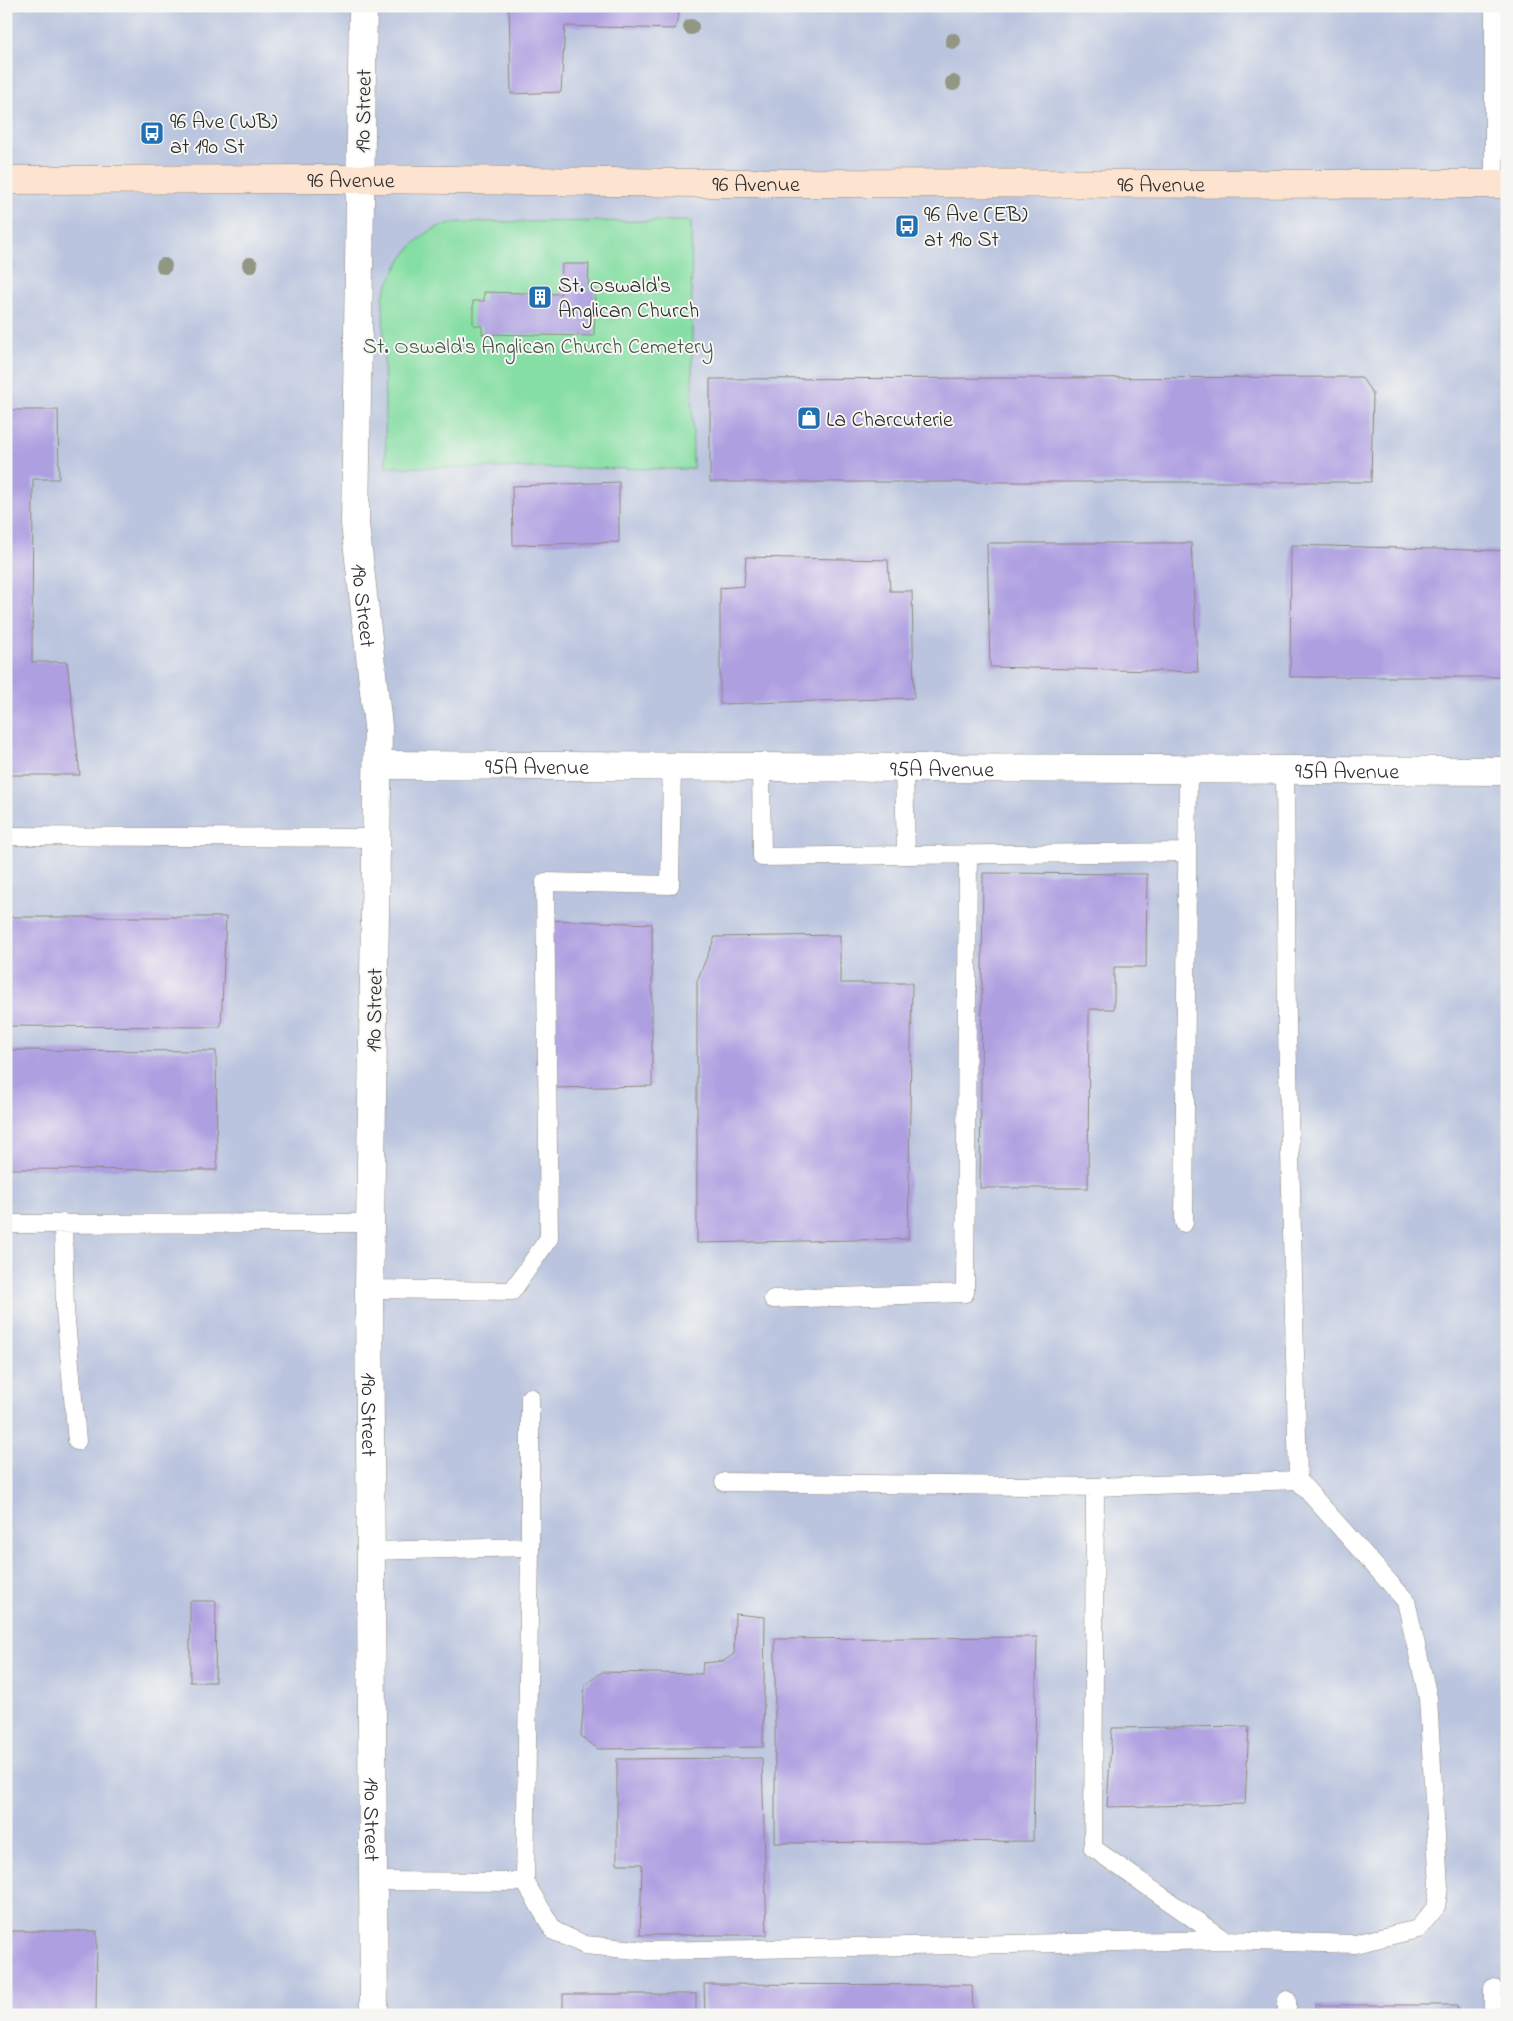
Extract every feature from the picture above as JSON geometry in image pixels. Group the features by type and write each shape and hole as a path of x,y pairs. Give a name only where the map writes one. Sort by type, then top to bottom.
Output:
{"main road":[{"name":"96 Avenue","path":"6,180 362,179 707,183 1500,184"}],"street":[{"name":"190 Street","path":"363,6 362,179 355,524 378,726 369,1289 374,2015"},
{"name":"95A Avenue","path":"378,765 1507,771"}],"lane":[{"path":"1494,6 1500,184"},
{"path":"369,1289 512,1291 549,1238 545,882 670,885 672,767"},
{"path":"761,767 762,858 1187,852"},
{"path":"904,768 906,855"},
{"path":"1184,1223 1188,769"},
{"path":"530,1397 530,1547 525,1882 554,1931 585,1945 647,1951 1224,1940 1355,1944 1418,1929 1436,1907 1439,1887 1428,1698 1406,1601 1298,1480 1287,1037 1285,770"},
{"path":"6,836 376,838"},
{"path":"773,1299 965,1293 968,854"},
{"path":"6,1224 370,1224"},
{"path":"63,1224 65,1310 77,1442"},
{"path":"724,1482 1095,1487 1298,1480"},
{"path":"1095,1487 1093,1848 1224,1940"},
{"path":"370,1551 530,1547"},
{"path":"372,1882 525,1882"},
{"path":"1493,1988 1493,2015"}],"shaded area":[{"path":"6,6 1507,6 1507,2015 6,2015"}],"green space":[{"name":"St. Oswald's Anglican Church Cemetery","path":"691,221 693,469 386,467 383,297 398,264 422,237 443,225 462,222"}],"building":[{"path":"509,6 681,6 675,29 565,26 561,92 511,94"},
{"name":"St. Oswald's Anglican Church","path":"562,264 589,264 588,290 595,290 594,336 482,334 482,326 473,325 473,301 484,301 484,292 561,294"},
{"path":"1361,377 1373,394 1371,482 710,482 710,379"},
{"path":"6,410 58,410 59,479 33,479 32,662 67,662 80,775 6,775"},
{"path":"619,482 619,542 513,545 512,486"},
{"path":"987,543 1191,543 1198,672 990,667"},
{"path":"1291,545 1507,551 1507,677 1290,677"},
{"path":"746,557 888,560 890,591 912,591 914,698 720,704 720,588 744,586"},
{"path":"983,873 1147,874 1146,967 1114,967 1114,1009 1089,1009 1088,1188 980,1188"},
{"path":"6,917 226,917 221,1027 6,1026"},
{"path":"550,920 652,924 652,1086 552,1088"},
{"path":"840,935 840,983 912,983 908,1239 697,1243 697,981 715,937"},
{"path":"6,1050 216,1051 217,1170 6,1169"},
{"path":"190,1601 216,1601 215,1682 190,1682"},
{"path":"735,1614 765,1617 763,1747 598,1749 581,1736 585,1685 602,1672 702,1674 703,1663 724,1661 734,1654"},
{"path":"1037,1637 1033,1841 775,1843 775,1639"},
{"path":"1249,1726 1245,1804 1107,1807 1112,1728"},
{"path":"762,1758 767,1935 640,1935 642,1864 617,1864 617,1759"},
{"path":"6,1931 97,1931 96,2015 6,2015"},
{"path":"704,1984 972,1985 973,2015 705,2015"},
{"path":"563,1994 696,1994 696,2015 563,2015"},
{"path":"1316,2005 1458,2005 1458,2015 1317,2015"}],"place":[{"name":"96 Ave (WB) at 190 St","path":"152,133"},
{"name":"96 Ave (EB) at 190 St","path":"907,226"},
{"name":"St. Oswald's Anglican Church","path":"540,297"},
{"name":"La Charcuterie","path":"809,418"}]}
